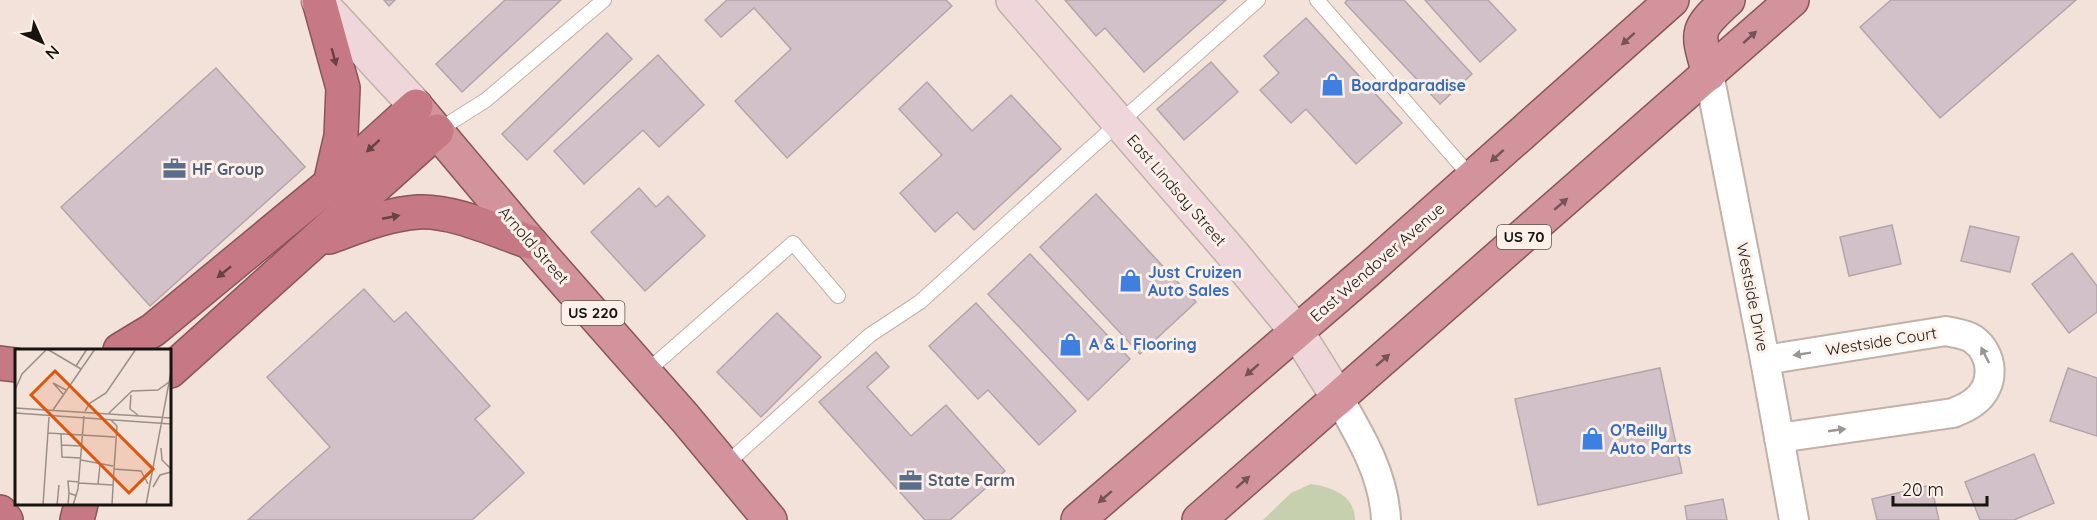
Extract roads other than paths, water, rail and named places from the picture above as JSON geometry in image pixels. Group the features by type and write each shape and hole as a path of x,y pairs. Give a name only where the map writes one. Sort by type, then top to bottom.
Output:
{"highway":[{"path":"318,0 343,88 341,136 330,184"},
{"name":"East Wendover Avenue","path":"1078,520 1297,332 1672,0"},
{"path":"1709,74 1699,40 1704,23 1728,0"},
{"name":"US 70","path":"1199,520 1792,0"},
{"name":"Arnold Street","path":"416,106 770,520"},
{"path":"123,349 153,330 330,184 416,106"},
{"path":"171,370 437,131"},
{"path":"315,242 382,218 419,212 452,215 530,242"},
{"path":"0,363 15,365"},
{"path":"77,520 81,505"},
{"path":"0,512 6,520"}],"main road":[{"name":"Arnold Street","path":"318,0 416,106"},
{"name":"East Lindsay Street","path":"1013,0 1231,252 1297,332 1339,399"}],"street":[{"name":"Westside Drive","path":"1709,74 1794,520"},
{"name":"Westside Court","path":"1765,360 1946,331 1971,337 1986,351 1990,366 1987,387 1975,402 1953,413 1779,438"},
{"name":"East Lindsay Street","path":"1339,399 1366,445 1380,482 1386,520"}],"lane":[{"path":"437,131 486,100 604,0"},
{"path":"725,465 870,335 920,302 1258,0"},
{"path":"1317,0 1472,178"},
{"path":"645,372 793,243 838,296"}],"place":[{"name":"Boardparadise","path":"1333,85"},
{"name":"HF Group","path":"174,169"},
{"name":"Just Cruizen Auto Sales","path":"1130,281"},
{"name":"A & L Flooring","path":"1071,344"},
{"name":"O'Reilly Auto Parts","path":"1592,439"},
{"name":"State Farm","path":"910,480"}]}
